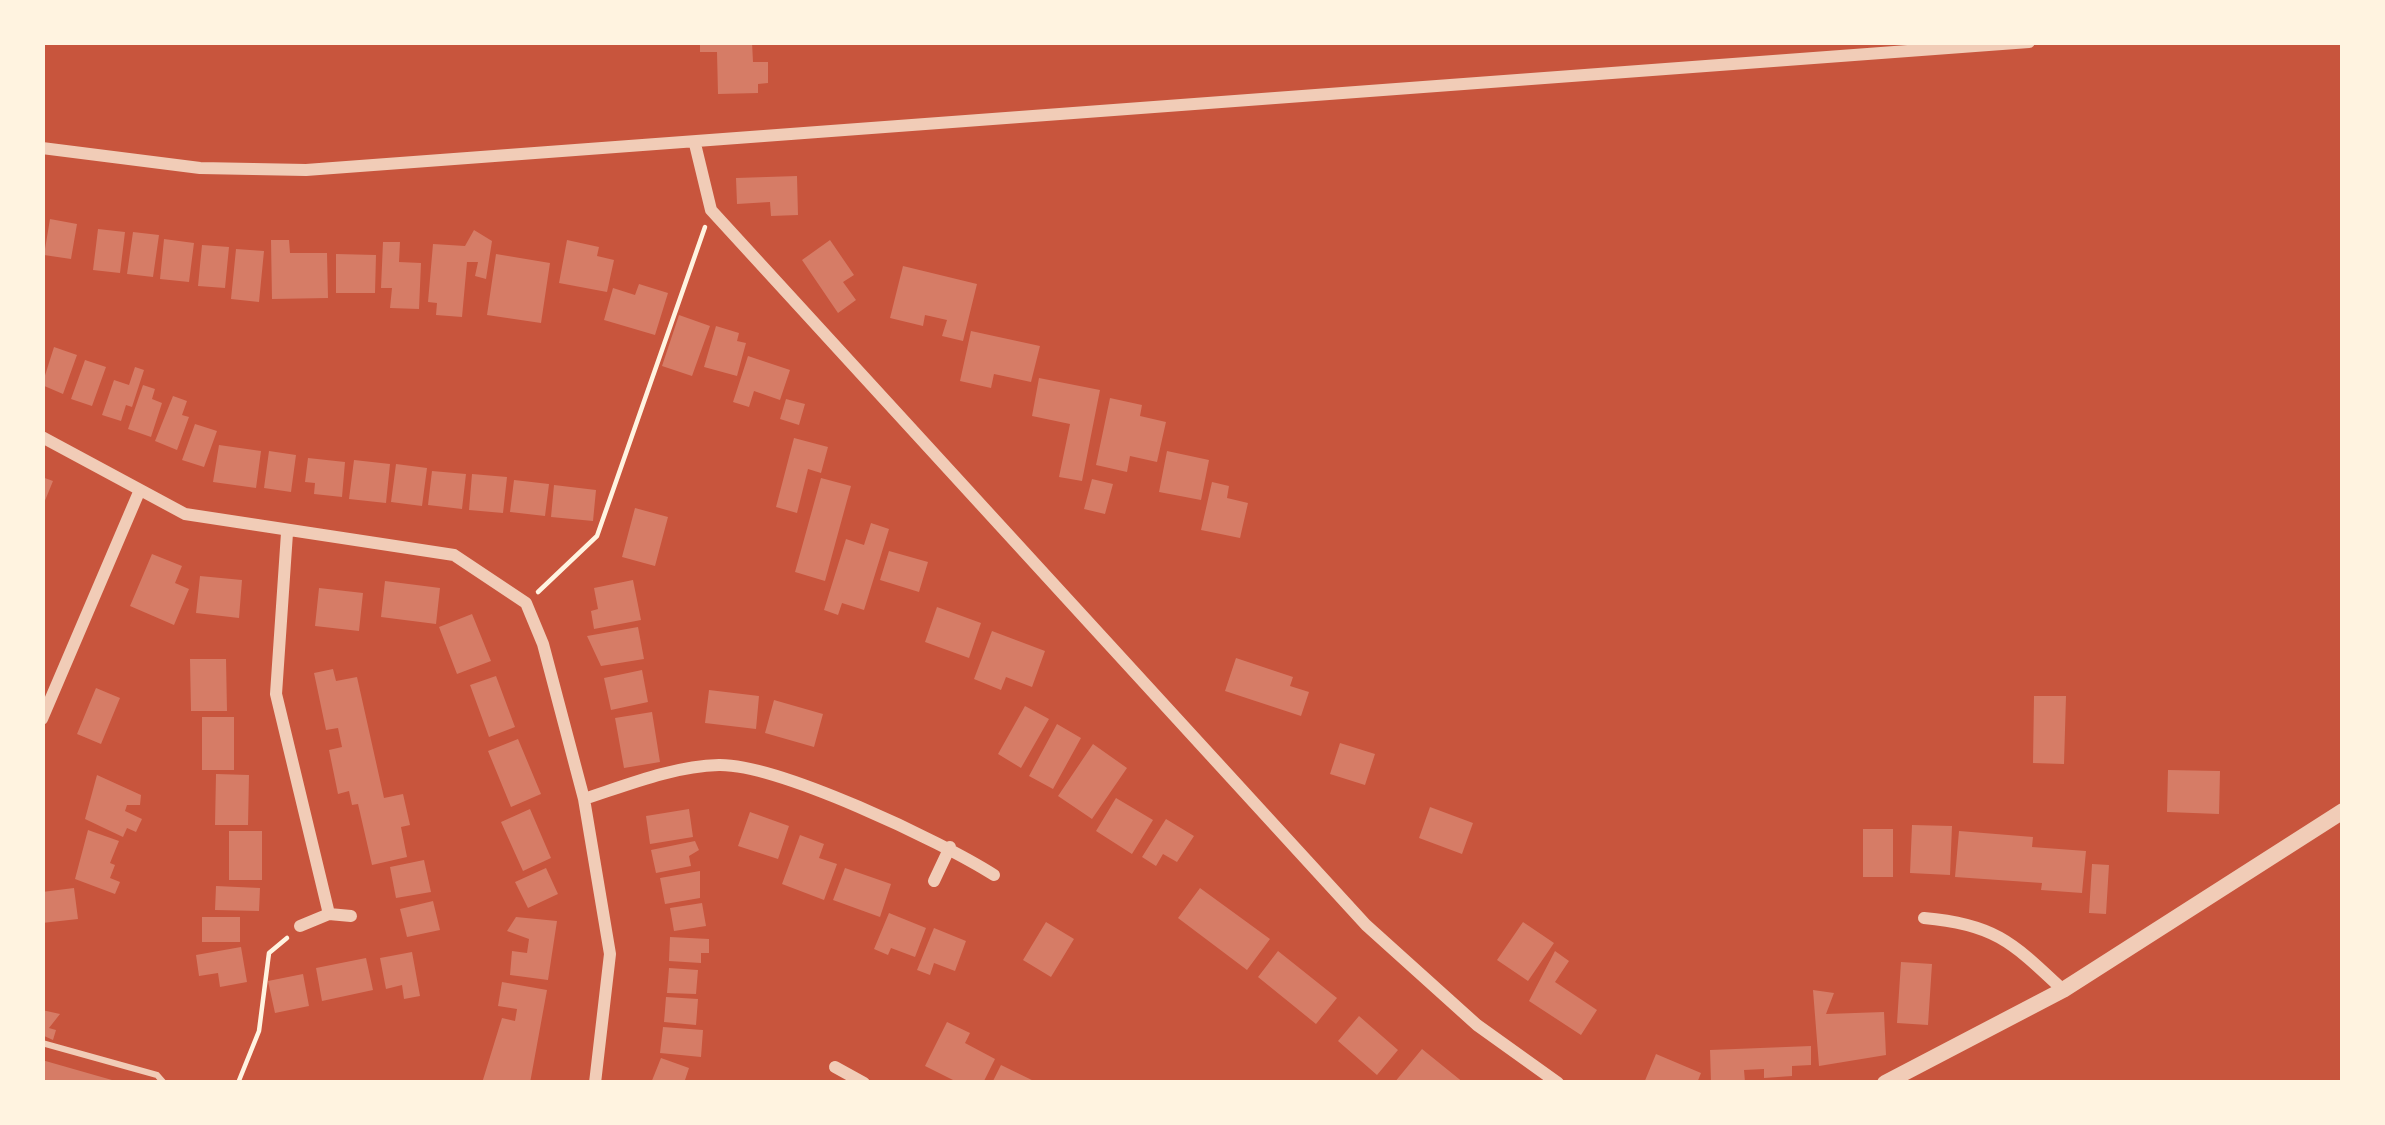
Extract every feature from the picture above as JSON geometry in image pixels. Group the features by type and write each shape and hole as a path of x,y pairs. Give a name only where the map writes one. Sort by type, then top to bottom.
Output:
{"street":[{"path":"42,148 200,168 306,170 2029,42"},
{"path":"695,144 711,210 1366,925 1477,1025 1558,1083"},
{"path":"42,437 184,514 454,555 526,603 543,644 584,799 610,954 595,1083"},
{"path":"42,719 139,492"},
{"path":"287,533 276,694 329,914"},
{"path":"584,799 716,765 753,767 950,847 994,875"},
{"path":"1885,1083 2063,990 2343,812"},
{"path":"934,881 950,847"},
{"path":"300,926 329,914 351,916"},
{"path":"1924,918 1971,922 2006,937 2063,990"},
{"path":"835,1066 864,1083"}],"lane":[{"path":"42,1043 157,1075 164,1083"}],"path":[{"path":"526,603 597,536 711,210"},
{"path":"238,1083 259,1031 269,953 300,926"}],"building":[{"path":"700,42 752,42 753,62 768,62 768,83 758,84 758,93 718,94 717,52 700,52"},
{"path":"797,176 798,215 771,216 770,202 737,204 736,178"},
{"path":"50,219 77,224 71,259 44,255"},
{"path":"98,229 125,232 120,273 93,270"},
{"path":"474,230 492,241 486,279 475,276 478,262 467,262 462,317 436,315 437,303 428,302 433,244 465,246"},
{"path":"133,232 159,235 153,277 127,274"},
{"path":"164,239 194,243 189,282 160,279"},
{"path":"271,240 289,240 290,253 327,253 328,298 272,299"},
{"path":"567,240 599,247 597,256 614,260 607,292 559,283"},
{"path":"830,240 854,275 843,282 856,300 838,313 802,260"},
{"path":"383,242 400,242 399,262 421,263 419,309 390,308 392,288 381,288"},
{"path":"202,245 229,247 225,288 198,286"},
{"path":"236,249 264,251 259,302 231,299"},
{"path":"336,254 376,255 375,293 336,293"},
{"path":"496,254 550,263 541,323 487,315"},
{"path":"903,266 977,284 963,341 942,336 947,320 925,315 923,326 890,318"},
{"path":"639,284 668,293 655,335 604,320 613,288 635,295"},
{"path":"679,315 710,326 692,376 662,366"},
{"path":"716,326 739,333 737,341 746,343 737,376 704,367"},
{"path":"971,331 1040,346 1031,382 994,374 991,388 960,381"},
{"path":"54,347 77,355 63,394 42,385"},
{"path":"748,356 790,370 780,400 754,391 749,407 733,402"},
{"path":"85,360 106,367 92,406 71,399"},
{"path":"135,367 144,370 132,407 126,405 121,421 102,415 114,380 129,385"},
{"path":"1039,378 1100,390 1082,481 1059,477 1070,424 1032,416"},
{"path":"143,385 155,389 152,399 162,403 151,437 128,429"},
{"path":"173,396 187,401 182,415 189,417 177,450 155,441"},
{"path":"1110,398 1142,405 1140,416 1166,422 1157,462 1130,456 1127,472 1096,465"},
{"path":"786,399 805,404 799,425 780,419"},
{"path":"195,424 217,431 204,467 182,460"},
{"path":"794,438 828,447 821,473 808,469 797,513 776,507"},
{"path":"219,445 261,451 256,488 213,482"},
{"path":"269,451 296,455 291,492 264,488"},
{"path":"1167,451 1209,460 1201,500 1159,492"},
{"path":"308,458 345,462 342,497 314,494 315,483 305,482"},
{"path":"354,460 390,464 386,503 349,499"},
{"path":"396,464 427,468 422,506 391,502"},
{"path":"432,471 466,474 462,509 428,505"},
{"path":"472,474 507,477 503,513 469,510"},
{"path":"42,477 53,481 42,508"},
{"path":"821,478 851,486 825,581 795,572"},
{"path":"1092,479 1113,484 1105,514 1084,509"},
{"path":"514,480 549,484 545,516 510,512"},
{"path":"1212,482 1229,486 1227,498 1248,503 1240,538 1201,530"},
{"path":"554,485 596,490 593,521 551,517"},
{"path":"635,508 668,517 655,566 622,557"},
{"path":"871,523 889,529 864,610 842,603 838,615 824,610 846,539 864,545"},
{"path":"889,551 928,562 919,592 880,580"},
{"path":"152,554 182,566 175,583 189,589 174,625 130,606"},
{"path":"200,576 242,580 239,618 196,613"},
{"path":"633,580 641,620 594,629 591,611 598,609 594,588"},
{"path":"385,581 440,588 436,624 381,617"},
{"path":"319,588 363,593 359,631 315,626"},
{"path":"937,607 981,623 969,658 925,642"},
{"path":"472,614 491,661 457,674 439,627"},
{"path":"638,627 644,659 601,666 587,636"},
{"path":"992,631 1045,651 1032,687 1006,677 1001,690 974,679"},
{"path":"1236,658 1293,677 1290,686 1309,692 1301,716 1225,691"},
{"path":"190,659 226,659 227,711 191,711"},
{"path":"333,669 336,681 357,677 384,798 403,794 410,825 401,827 407,857 372,865 358,804 352,805 349,791 338,794 329,750 342,747 338,728 326,730 314,673"},
{"path":"642,670 648,702 611,710 604,678"},
{"path":"496,676 515,727 489,737 470,685"},
{"path":"96,688 120,698 101,744 77,734"},
{"path":"709,690 759,696 756,729 705,723"},
{"path":"2034,696 2066,696 2064,764 2033,763"},
{"path":"774,700 823,714 814,747 765,733"},
{"path":"1025,706 1049,719 1021,768 998,754"},
{"path":"652,712 660,762 624,768 615,718"},
{"path":"202,717 234,717 234,770 202,770"},
{"path":"1057,724 1081,738 1053,789 1029,776"},
{"path":"518,739 541,794 511,807 488,751"},
{"path":"1340,743 1375,754 1365,785 1330,774"},
{"path":"1093,744 1127,768 1092,819 1058,796"},
{"path":"2168,770 2220,771 2219,814 2167,812"},
{"path":"216,774 249,775 248,825 215,825"},
{"path":"97,775 141,795 140,805 127,805 125,811 142,819 136,832 127,828 123,837 85,819"},
{"path":"1116,798 1153,820 1132,854 1096,831"},
{"path":"1430,807 1473,823 1462,854 1419,838"},
{"path":"530,809 551,858 523,871 501,822"},
{"path":"689,809 693,837 650,844 646,816"},
{"path":"750,812 789,826 778,859 738,846"},
{"path":"1166,819 1194,836 1177,862 1163,854 1156,866 1142,857"},
{"path":"1912,825 1952,826 1950,875 1910,873"},
{"path":"1863,829 1893,829 1893,877 1863,877"},
{"path":"88,830 119,841 110,863 115,865 110,878 120,882 115,894 75,879"},
{"path":"229,831 262,831 262,880 229,880"},
{"path":"1959,831 2033,837 2032,847 2086,851 2082,893 2041,890 2042,883 1955,877"},
{"path":"800,835 824,844 819,858 837,864 824,900 782,884"},
{"path":"695,841 699,850 689,856 691,866 656,873 651,850"},
{"path":"424,860 431,892 396,898 390,867"},
{"path":"2092,864 2109,865 2106,914 2089,913"},
{"path":"546,868 558,894 528,908 515,882"},
{"path":"845,868 891,884 880,917 833,900"},
{"path":"700,871 700,898 665,904 660,878"},
{"path":"216,886 260,888 259,911 215,910"},
{"path":"74,888 78,919 42,923 42,892"},
{"path":"1200,888 1270,939 1247,970 1178,918"},
{"path":"433,901 440,930 407,937 400,909"},
{"path":"702,903 706,926 674,931 670,908"},
{"path":"889,913 926,928 915,957 891,948 888,955 874,949"},
{"path":"202,917 240,917 240,942 202,942"},
{"path":"516,917 557,921 548,980 510,975 512,951 527,953 529,939 507,931"},
{"path":"1046,922 1074,939 1051,977 1023,960"},
{"path":"1523,922 1554,943 1528,981 1497,960"},
{"path":"934,928 966,941 955,971 934,963 930,975 917,970"},
{"path":"670,937 709,939 709,953 701,953 701,963 669,961"},
{"path":"241,947 247,982 220,987 218,973 199,976 196,955"},
{"path":"1278,951 1337,998 1316,1024 1258,977"},
{"path":"1555,951 1569,961 1555,982 1597,1010 1581,1035 1529,1001"},
{"path":"412,952 420,996 404,999 402,985 386,989 380,958"},
{"path":"366,958 373,990 322,1001 316,968"},
{"path":"1901,962 1932,964 1928,1025 1897,1023"},
{"path":"669,968 698,970 696,994 667,993"},
{"path":"303,974 309,1006 275,1013 268,981"},
{"path":"502,982 547,990 530,1083 482,1083 502,1018 515,1021 517,1009 498,1006"},
{"path":"1813,990 1834,993 1826,1014 1884,1012 1886,1055 1819,1066"},
{"path":"666,997 698,999 696,1025 664,1022"},
{"path":"42,1010 60,1014 49,1028 56,1030 53,1040 42,1035"},
{"path":"1359,1016 1398,1050 1377,1075 1338,1041"},
{"path":"947,1022 970,1033 965,1043 995,1059 983,1083 959,1083 925,1066"},
{"path":"663,1027 703,1030 701,1057 660,1053"},
{"path":"1811,1046 1811,1065 1792,1066 1792,1076 1764,1078 1764,1069 1744,1070 1745,1082 1711,1083 1710,1050"},
{"path":"1422,1049 1464,1083 1394,1083"},
{"path":"1656,1054 1701,1073 1697,1083 1644,1083"},
{"path":"661,1058 689,1068 684,1083 651,1083"},
{"path":"42,1060 119,1082 119,1083 42,1083"},
{"path":"1001,1065 1038,1083 992,1083"}]}
